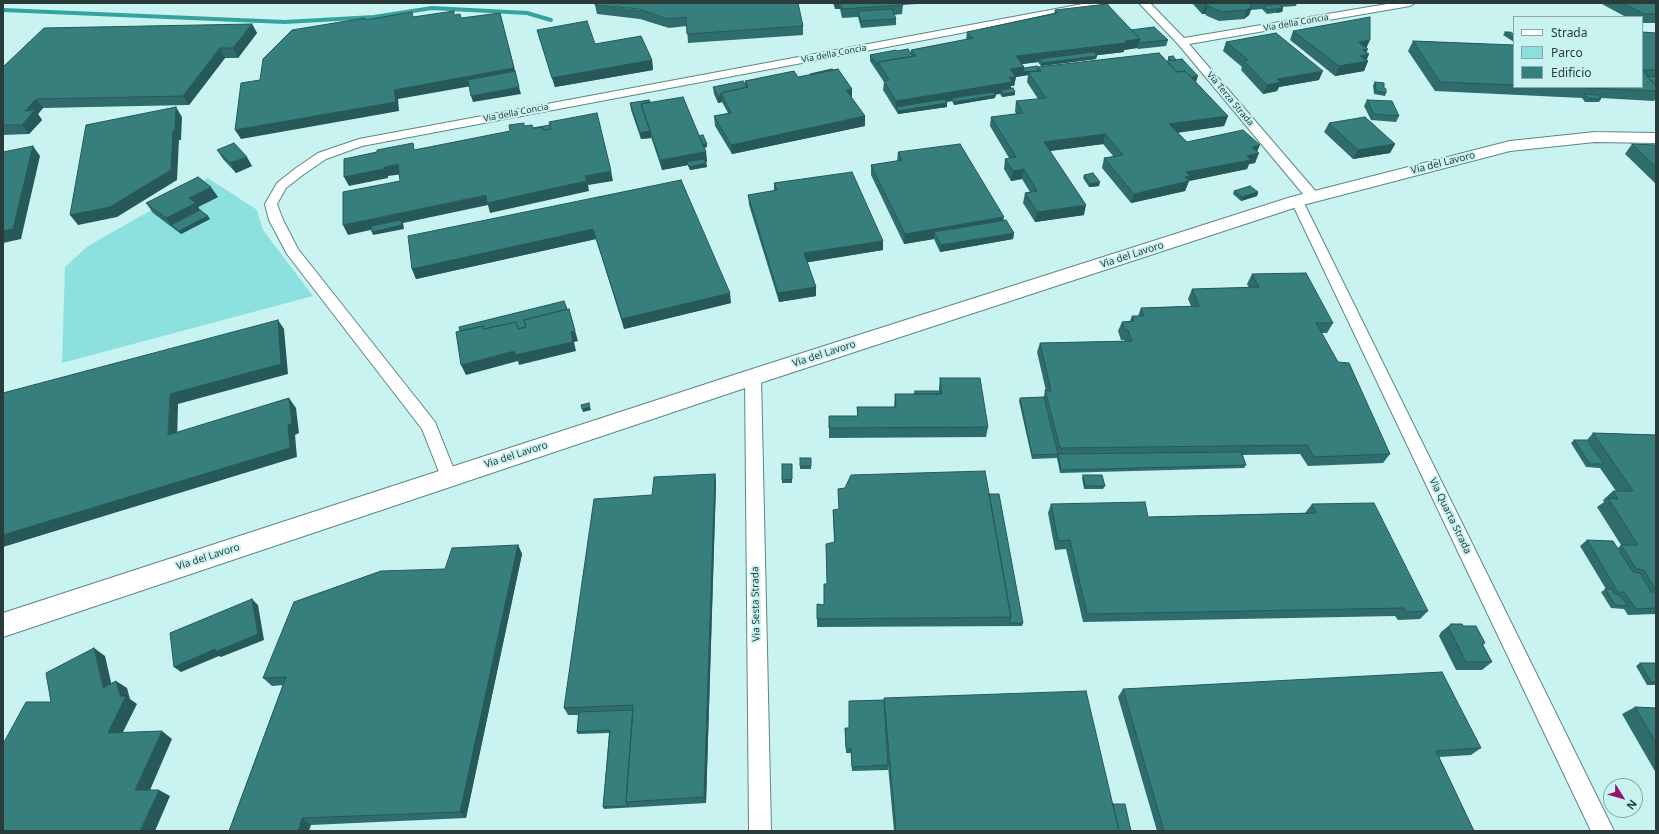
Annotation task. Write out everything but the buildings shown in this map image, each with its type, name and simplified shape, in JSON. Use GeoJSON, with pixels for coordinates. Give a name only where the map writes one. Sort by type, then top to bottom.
{"type":"FeatureCollection","features":[{"type":"Feature","properties":{"kind":"street","name":"Via della Concia"},"geometry":{"type":"LineString","coordinates":[[449,477],[429,426],[292,251],[276,220],[271,204],[281,186],[300,171],[322,156],[359,143],[1104,3]]}},
{"type":"Feature","properties":{"kind":"street","name":"Via Terza Strada"},"geometry":{"type":"LineString","coordinates":[[1144,3],[1182,42],[1305,199]]}},
{"type":"Feature","properties":{"kind":"street","name":"Via della Concia"},"geometry":{"type":"LineString","coordinates":[[1182,42],[1410,3]]}},
{"type":"Feature","properties":{"kind":"street","name":"Via del Lavoro"},"geometry":{"type":"LineString","coordinates":[[3,625],[753,377],[1305,199],[1510,146],[1595,137],[1656,138]]}},
{"type":"Feature","properties":{"kind":"street","name":"Via Quarta Strada"},"geometry":{"type":"LineString","coordinates":[[1305,199],[1603,831]]}},
{"type":"Feature","properties":{"kind":"street","name":"Via Sesta Strada"},"geometry":{"type":"LineString","coordinates":[[753,377],[760,831]]}},
{"type":"Feature","properties":{"kind":"green space"},"geometry":{"type":"Polygon","coordinates":[[[208,178],[257,210],[263,230],[313,296],[62,363],[65,267],[88,246],[208,178]]]}},
{"type":"Feature","properties":{"kind":"waterway"},"geometry":{"type":"LineString","coordinates":[[3,10],[285,22],[374,17],[432,8],[527,13],[551,20]]}}]}
